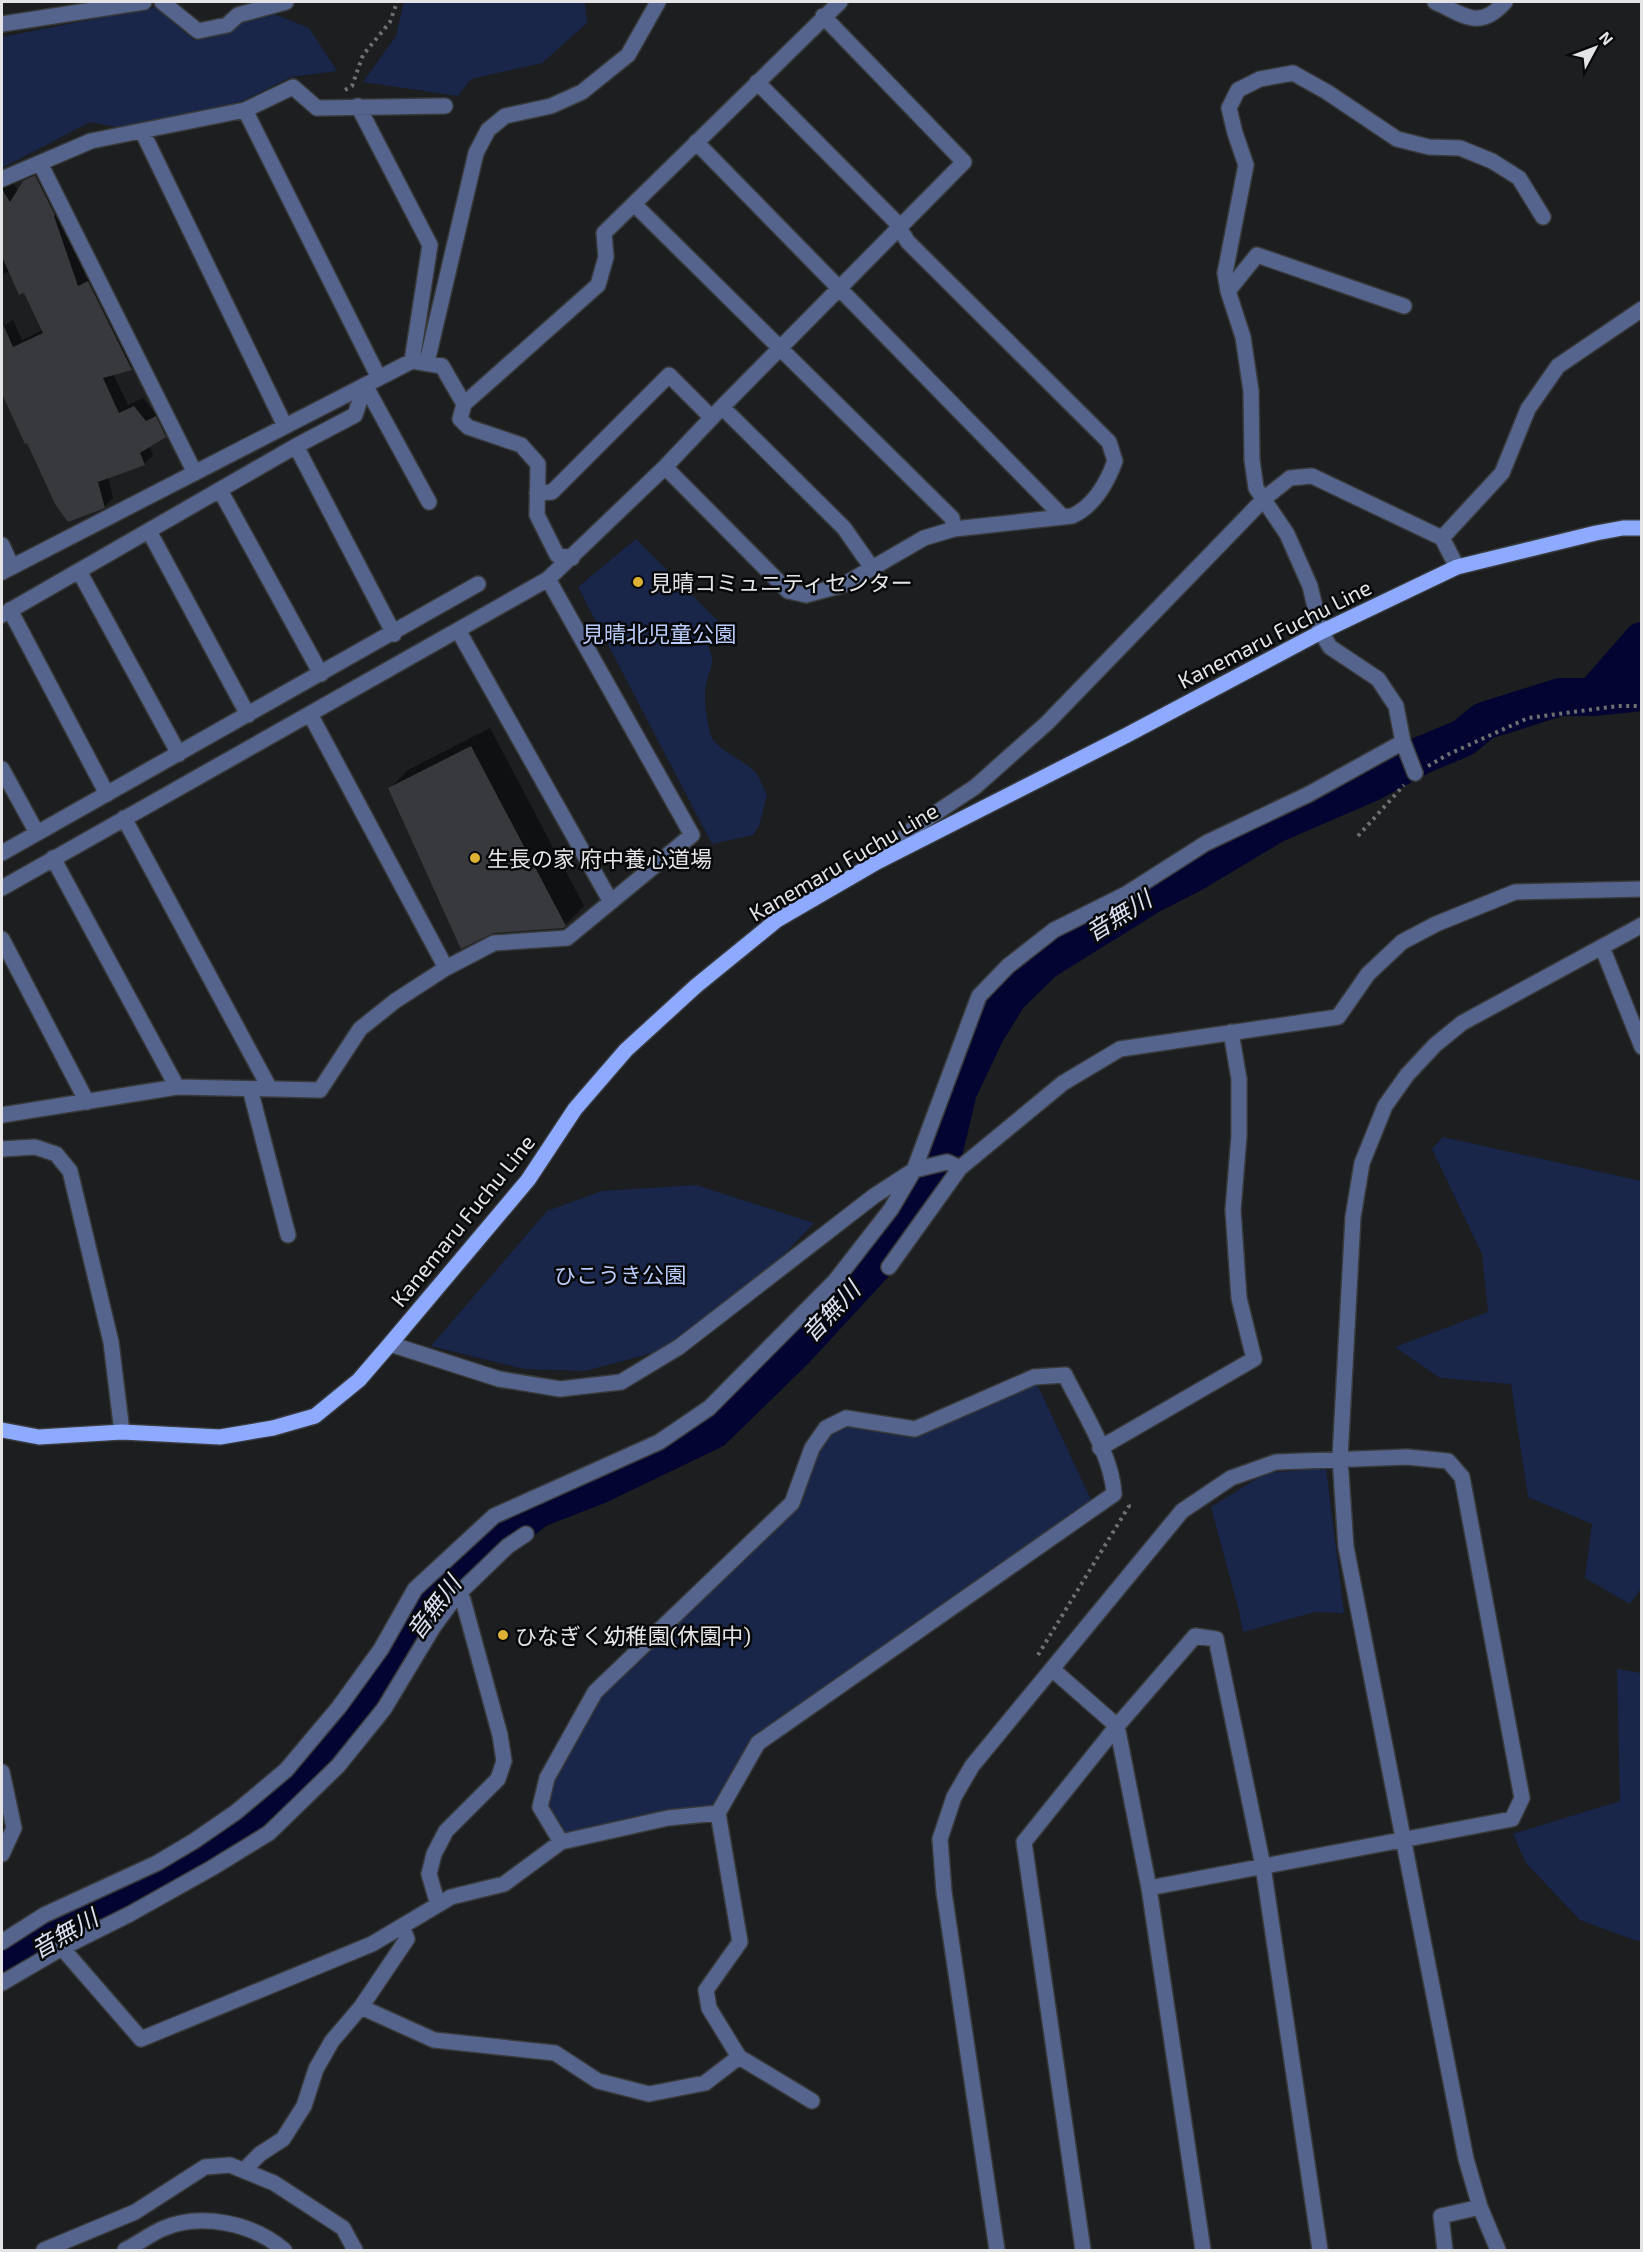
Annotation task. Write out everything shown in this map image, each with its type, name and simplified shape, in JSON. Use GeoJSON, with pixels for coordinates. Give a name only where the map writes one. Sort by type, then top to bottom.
{"type":"FeatureCollection","features":[{"type":"Feature","properties":{"kind":"main road","name":"Kanemaru Fuchu Line"},"geometry":{"type":"LineString","coordinates":[[2,1430],[39,1437],[122,1432],[220,1437],[273,1428],[315,1416],[359,1380],[390,1344],[528,1180],[575,1109],[626,1050],[696,986],[777,920],[877,862],[1127,735],[1321,632],[1457,567],[1596,532],[1641,528]]}},
{"type":"Feature","properties":{"kind":"street"},"geometry":{"type":"LineString","coordinates":[[2,24],[144,2]]}},
{"type":"Feature","properties":{"kind":"street"},"geometry":{"type":"LineString","coordinates":[[162,2],[198,31],[228,25],[238,15],[286,2]]}},
{"type":"Feature","properties":{"kind":"street"},"geometry":{"type":"LineString","coordinates":[[419,362],[476,153],[488,130],[505,116],[551,106],[582,92],[628,55],[658,2]]}},
{"type":"Feature","properties":{"kind":"street"},"geometry":{"type":"LineString","coordinates":[[572,558],[557,555],[537,515],[538,464],[520,445],[468,427],[460,418],[464,405],[598,285],[606,257],[604,232],[823,16],[840,2]]}},
{"type":"Feature","properties":{"kind":"street"},"geometry":{"type":"LineString","coordinates":[[1435,2],[1472,19],[1490,17],[1505,2]]}},
{"type":"Feature","properties":{"kind":"street"},"geometry":{"type":"LineString","coordinates":[[2,888],[548,579],[665,467],[964,162],[823,16]]}},
{"type":"Feature","properties":{"kind":"street"},"geometry":{"type":"LineString","coordinates":[[1415,773],[1403,742],[1396,706],[1378,679],[1330,647],[1321,632],[1310,586],[1287,534],[1265,498],[1256,488],[1252,460],[1251,391],[1243,337],[1228,291],[1225,273],[1246,165],[1234,134],[1229,108],[1238,90],[1260,79],[1293,73],[1327,92],[1397,139],[1429,147],[1460,148],[1492,161],[1519,178],[1543,217]]}},
{"type":"Feature","properties":{"kind":"street"},"geometry":{"type":"LineString","coordinates":[[665,467],[788,591],[806,595],[843,585],[924,538],[954,529],[1072,516],[1084,511],[1107,483],[1116,461],[1109,442],[908,242],[894,220],[757,82]]}},
{"type":"Feature","properties":{"kind":"street"},"geometry":{"type":"LineString","coordinates":[[2,179],[91,141],[244,110],[292,87],[317,108],[445,106]]}},
{"type":"Feature","properties":{"kind":"street"},"geometry":{"type":"LineString","coordinates":[[358,106],[430,245],[419,362]]}},
{"type":"Feature","properties":{"kind":"street"},"geometry":{"type":"LineString","coordinates":[[244,110],[429,502]]}},
{"type":"Feature","properties":{"kind":"street"},"geometry":{"type":"LineString","coordinates":[[142,131],[285,426]]}},
{"type":"Feature","properties":{"kind":"street"},"geometry":{"type":"LineString","coordinates":[[696,142],[1063,517]]}},
{"type":"Feature","properties":{"kind":"street"},"geometry":{"type":"LineString","coordinates":[[40,163],[195,473]]}},
{"type":"Feature","properties":{"kind":"street"},"geometry":{"type":"LineString","coordinates":[[634,204],[952,518],[954,529]]}},
{"type":"Feature","properties":{"kind":"street"},"geometry":{"type":"LineString","coordinates":[[1228,291],[1257,255],[1404,306]]}},
{"type":"Feature","properties":{"kind":"street"},"geometry":{"type":"LineString","coordinates":[[1443,538],[1502,473],[1528,409],[1558,366],[1641,309]]}},
{"type":"Feature","properties":{"kind":"street"},"geometry":{"type":"LineString","coordinates":[[2,545],[7,569],[372,382],[419,362],[442,366],[464,405]]}},
{"type":"Feature","properties":{"kind":"street"},"geometry":{"type":"LineString","coordinates":[[537,493],[552,492],[669,375],[717,413],[844,528],[872,568]]}},
{"type":"Feature","properties":{"kind":"street"},"geometry":{"type":"LineString","coordinates":[[107,794],[6,613],[296,446],[355,415],[372,382]]}},
{"type":"Feature","properties":{"kind":"street"},"geometry":{"type":"LineString","coordinates":[[296,446],[394,633]]}},
{"type":"Feature","properties":{"kind":"street"},"geometry":{"type":"LineString","coordinates":[[877,862],[916,826],[975,787],[1047,723],[1265,498],[1290,478],[1312,476],[1443,538],[1457,567]]}},
{"type":"Feature","properties":{"kind":"street"},"geometry":{"type":"LineString","coordinates":[[220,490],[321,675]]}},
{"type":"Feature","properties":{"kind":"street"},"geometry":{"type":"LineString","coordinates":[[149,531],[248,715]]}},
{"type":"Feature","properties":{"kind":"street"},"geometry":{"type":"LineString","coordinates":[[79,571],[179,754]]}},
{"type":"Feature","properties":{"kind":"street"},"geometry":{"type":"LineString","coordinates":[[2,1115],[177,1087],[321,1090],[360,1029],[395,1000],[446,968],[494,943],[567,938],[692,835],[548,579]]}},
{"type":"Feature","properties":{"kind":"street"},"geometry":{"type":"LineString","coordinates":[[2,853],[321,675],[478,584]]}},
{"type":"Feature","properties":{"kind":"street"},"geometry":{"type":"LineString","coordinates":[[459,630],[611,902]]}},
{"type":"Feature","properties":{"kind":"street"},"geometry":{"type":"LineString","coordinates":[[310,714],[446,968]]}},
{"type":"Feature","properties":{"kind":"street"},"geometry":{"type":"LineString","coordinates":[[2,1942],[44,1915],[157,1863],[194,1841],[236,1812],[286,1770],[339,1707],[381,1649],[415,1589],[494,1516],[660,1442],[709,1408],[835,1281],[891,1209],[914,1170],[979,996],[1008,966],[1054,930],[1126,894],[1206,843],[1309,794],[1403,742]]}},
{"type":"Feature","properties":{"kind":"street"},"geometry":{"type":"LineString","coordinates":[[2,769],[37,833]]}},
{"type":"Feature","properties":{"kind":"street"},"geometry":{"type":"LineString","coordinates":[[124,818],[270,1089]]}},
{"type":"Feature","properties":{"kind":"street"},"geometry":{"type":"LineString","coordinates":[[53,858],[177,1087]]}},
{"type":"Feature","properties":{"kind":"street"},"geometry":{"type":"LineString","coordinates":[[889,1267],[954,1165],[1063,1083],[1120,1048],[1338,1017],[1368,974],[1402,942],[1436,924],[1515,892],[1641,889]]}},
{"type":"Feature","properties":{"kind":"street"},"geometry":{"type":"LineString","coordinates":[[1498,2250],[1480,2207],[1466,2159],[1346,1547],[1340,1458],[1353,1216],[1362,1163],[1384,1106],[1407,1075],[1435,1045],[1462,1023],[1641,925]]}},
{"type":"Feature","properties":{"kind":"street"},"geometry":{"type":"LineString","coordinates":[[2,939],[87,1102]]}},
{"type":"Feature","properties":{"kind":"street"},"geometry":{"type":"LineString","coordinates":[[1602,947],[1641,1047]]}},
{"type":"Feature","properties":{"kind":"street"},"geometry":{"type":"LineString","coordinates":[[1101,1448],[1254,1359],[1239,1298],[1233,1210],[1239,1136],[1239,1079],[1231,1032]]}},
{"type":"Feature","properties":{"kind":"street"},"geometry":{"type":"LineString","coordinates":[[250,1089],[288,1235]]}},
{"type":"Feature","properties":{"kind":"street"},"geometry":{"type":"LineString","coordinates":[[2,1149],[34,1147],[56,1154],[70,1170],[111,1342],[122,1432]]}},
{"type":"Feature","properties":{"kind":"street"},"geometry":{"type":"LineString","coordinates":[[390,1344],[499,1379],[560,1389],[621,1382],[679,1347],[874,1196],[914,1170],[954,1165]]}},
{"type":"Feature","properties":{"kind":"street"},"geometry":{"type":"LineString","coordinates":[[561,1842],[540,1807],[547,1778],[595,1692],[792,1503],[812,1448],[826,1428],[846,1418],[915,1429],[1034,1377],[1065,1375],[1101,1448],[1113,1480],[1114,1494],[758,1743],[718,1813],[740,1942],[706,1990],[709,2008],[739,2057],[812,2101]]}},
{"type":"Feature","properties":{"kind":"street"},"geometry":{"type":"LineString","coordinates":[[997,2250],[944,1892],[940,1839],[954,1797],[972,1766],[1182,1511],[1231,1478],[1276,1462],[1407,1457],[1448,1461],[1462,1477],[1522,1798],[1512,1819],[1149,1888]]}},
{"type":"Feature","properties":{"kind":"street"},"geometry":{"type":"LineString","coordinates":[[2,1983],[62,1948],[141,1908],[269,1833],[338,1766],[384,1709],[434,1626],[456,1596],[508,1546],[526,1534]]}},
{"type":"Feature","properties":{"kind":"street"},"geometry":{"type":"LineString","coordinates":[[438,1905],[429,1874],[434,1854],[446,1831],[498,1779],[504,1761],[500,1735],[463,1600],[456,1596]]}},
{"type":"Feature","properties":{"kind":"street"},"geometry":{"type":"LineString","coordinates":[[1083,2250],[1024,1842],[1117,1726],[1195,1636],[1216,1639],[1263,1866],[1320,2250]]}},
{"type":"Feature","properties":{"kind":"street"},"geometry":{"type":"LineString","coordinates":[[1052,1669],[1117,1726],[1149,1888],[1203,2250]]}},
{"type":"Feature","properties":{"kind":"street"},"geometry":{"type":"LineString","coordinates":[[2,1772],[14,1828],[2,1854]]}},
{"type":"Feature","properties":{"kind":"street"},"geometry":{"type":"LineString","coordinates":[[62,1948],[141,2038],[372,1944],[451,1897],[504,1884],[561,1842],[668,1818],[718,1813]]}},
{"type":"Feature","properties":{"kind":"street"},"geometry":{"type":"LineString","coordinates":[[244,2170],[260,2154],[283,2139],[304,2106],[316,2070],[332,2041],[361,2007],[407,1939],[402,1927]]}},
{"type":"Feature","properties":{"kind":"street"},"geometry":{"type":"LineString","coordinates":[[361,2007],[434,2040],[555,2053],[598,2081],[650,2094],[705,2084],[739,2057]]}},
{"type":"Feature","properties":{"kind":"street"},"geometry":{"type":"LineString","coordinates":[[44,2250],[135,2212],[205,2167],[230,2165],[274,2183],[343,2228],[356,2250]]}},
{"type":"Feature","properties":{"kind":"street"},"geometry":{"type":"LineString","coordinates":[[1445,2250],[1441,2217],[1480,2207]]}},
{"type":"Feature","properties":{"kind":"street"},"geometry":{"type":"LineString","coordinates":[[125,2250],[163,2229],[201,2220],[240,2226],[273,2240],[284,2250]]}},
{"type":"Feature","properties":{"kind":"path"},"geometry":{"type":"LineString","coordinates":[[343,91],[352,86],[363,55],[390,22],[397,2]]}},
{"type":"Feature","properties":{"kind":"path"},"geometry":{"type":"LineString","coordinates":[[1358,836],[1415,773],[1449,754],[1528,718],[1618,706],[1641,706]]}},
{"type":"Feature","properties":{"kind":"path"},"geometry":{"type":"LineString","coordinates":[[1039,1685],[1028,1671],[1129,1506],[1114,1494]]}},
{"type":"Feature","properties":{"kind":"green space"},"geometry":{"type":"Polygon","coordinates":[[[404,2],[581,2],[585,4],[587,23],[542,63],[471,79],[458,96],[363,82],[396,36],[404,2]]]}},
{"type":"Feature","properties":{"kind":"green space"},"geometry":{"type":"Polygon","coordinates":[[[155,7],[194,40],[226,32],[240,21],[269,12],[309,28],[337,71],[291,77],[238,103],[122,128],[90,122],[2,168],[2,37],[155,7]]]}},
{"type":"Feature","properties":{"kind":"green space","name":"見晴北児童公園"},"geometry":{"type":"Polygon","coordinates":[[[636,539],[718,621],[708,646],[712,666],[705,691],[707,718],[714,741],[754,771],[767,795],[759,826],[753,835],[712,844],[578,587],[636,539]]]}},
{"type":"Feature","properties":{"kind":"green space"},"geometry":{"type":"Polygon","coordinates":[[[1443,1137],[1641,1181],[1642,1587],[1630,1604],[1585,1578],[1592,1524],[1528,1497],[1511,1384],[1440,1378],[1395,1347],[1488,1312],[1482,1254],[1432,1149],[1443,1137]]]}},
{"type":"Feature","properties":{"kind":"green space","name":"ひこうき公園"},"geometry":{"type":"Polygon","coordinates":[[[696,1185],[814,1223],[774,1265],[710,1315],[656,1352],[585,1371],[524,1369],[431,1346],[547,1211],[602,1191],[696,1185]]]}},
{"type":"Feature","properties":{"kind":"green space"},"geometry":{"type":"Polygon","coordinates":[[[1037,1384],[1093,1504],[753,1738],[712,1807],[563,1835],[546,1797],[599,1694],[802,1500],[824,1438],[847,1425],[915,1434],[1037,1384]]]}},
{"type":"Feature","properties":{"kind":"green space"},"geometry":{"type":"Polygon","coordinates":[[[1326,1468],[1344,1613],[1315,1612],[1243,1632],[1211,1507],[1266,1473],[1326,1468]]]}},
{"type":"Feature","properties":{"kind":"green space"},"geometry":{"type":"Polygon","coordinates":[[[1617,1669],[1641,1673],[1642,1941],[1580,1920],[1526,1863],[1513,1834],[1620,1801],[1617,1669]]]}},
{"type":"Feature","properties":{"kind":"building"},"geometry":{"type":"Polygon","coordinates":[[[35,175],[55,215],[78,286],[88,281],[132,370],[103,378],[119,413],[134,406],[146,421],[156,416],[166,437],[140,453],[145,465],[98,482],[105,508],[68,522],[55,504],[2,394],[2,322],[13,347],[43,333],[24,293],[19,295],[2,257],[2,189],[10,202],[23,181],[35,175]]]}},
{"type":"Feature","properties":{"kind":"building","name":"生長の家 府中養心道場"},"geometry":{"type":"Polygon","coordinates":[[[471,746],[566,926],[563,928],[493,933],[461,949],[388,788],[471,746]]]}},
{"type":"Feature","properties":{"kind":"waterway"},"geometry":{"type":"LineString","coordinates":[[1593,697],[1642,641]]}},
{"type":"Feature","properties":{"kind":"waterway","name":"音無川"},"geometry":{"type":"LineString","coordinates":[[2,1969],[253,1825],[318,1770],[381,1692],[414,1624],[457,1573],[537,1509],[601,1484],[713,1430],[793,1352],[876,1262],[906,1217],[944,1150],[958,1091],[986,1032],[1009,995],[1044,961],[1150,895],[1195,872],[1275,824],[1370,783],[1422,755],[1463,738],[1484,721],[1560,697],[1593,697],[1642,692]]}},
{"type":"Feature","properties":{"kind":"place","name":"見晴コミュニティセンター"},"geometry":{"type":"Point","coordinates":[638,582]}},
{"type":"Feature","properties":{"kind":"place","name":"生長の家 府中養心道場"},"geometry":{"type":"Point","coordinates":[475,858]}},
{"type":"Feature","properties":{"kind":"place","name":"ひなぎく幼稚園(休園中)"},"geometry":{"type":"Point","coordinates":[503,1635]}}]}
